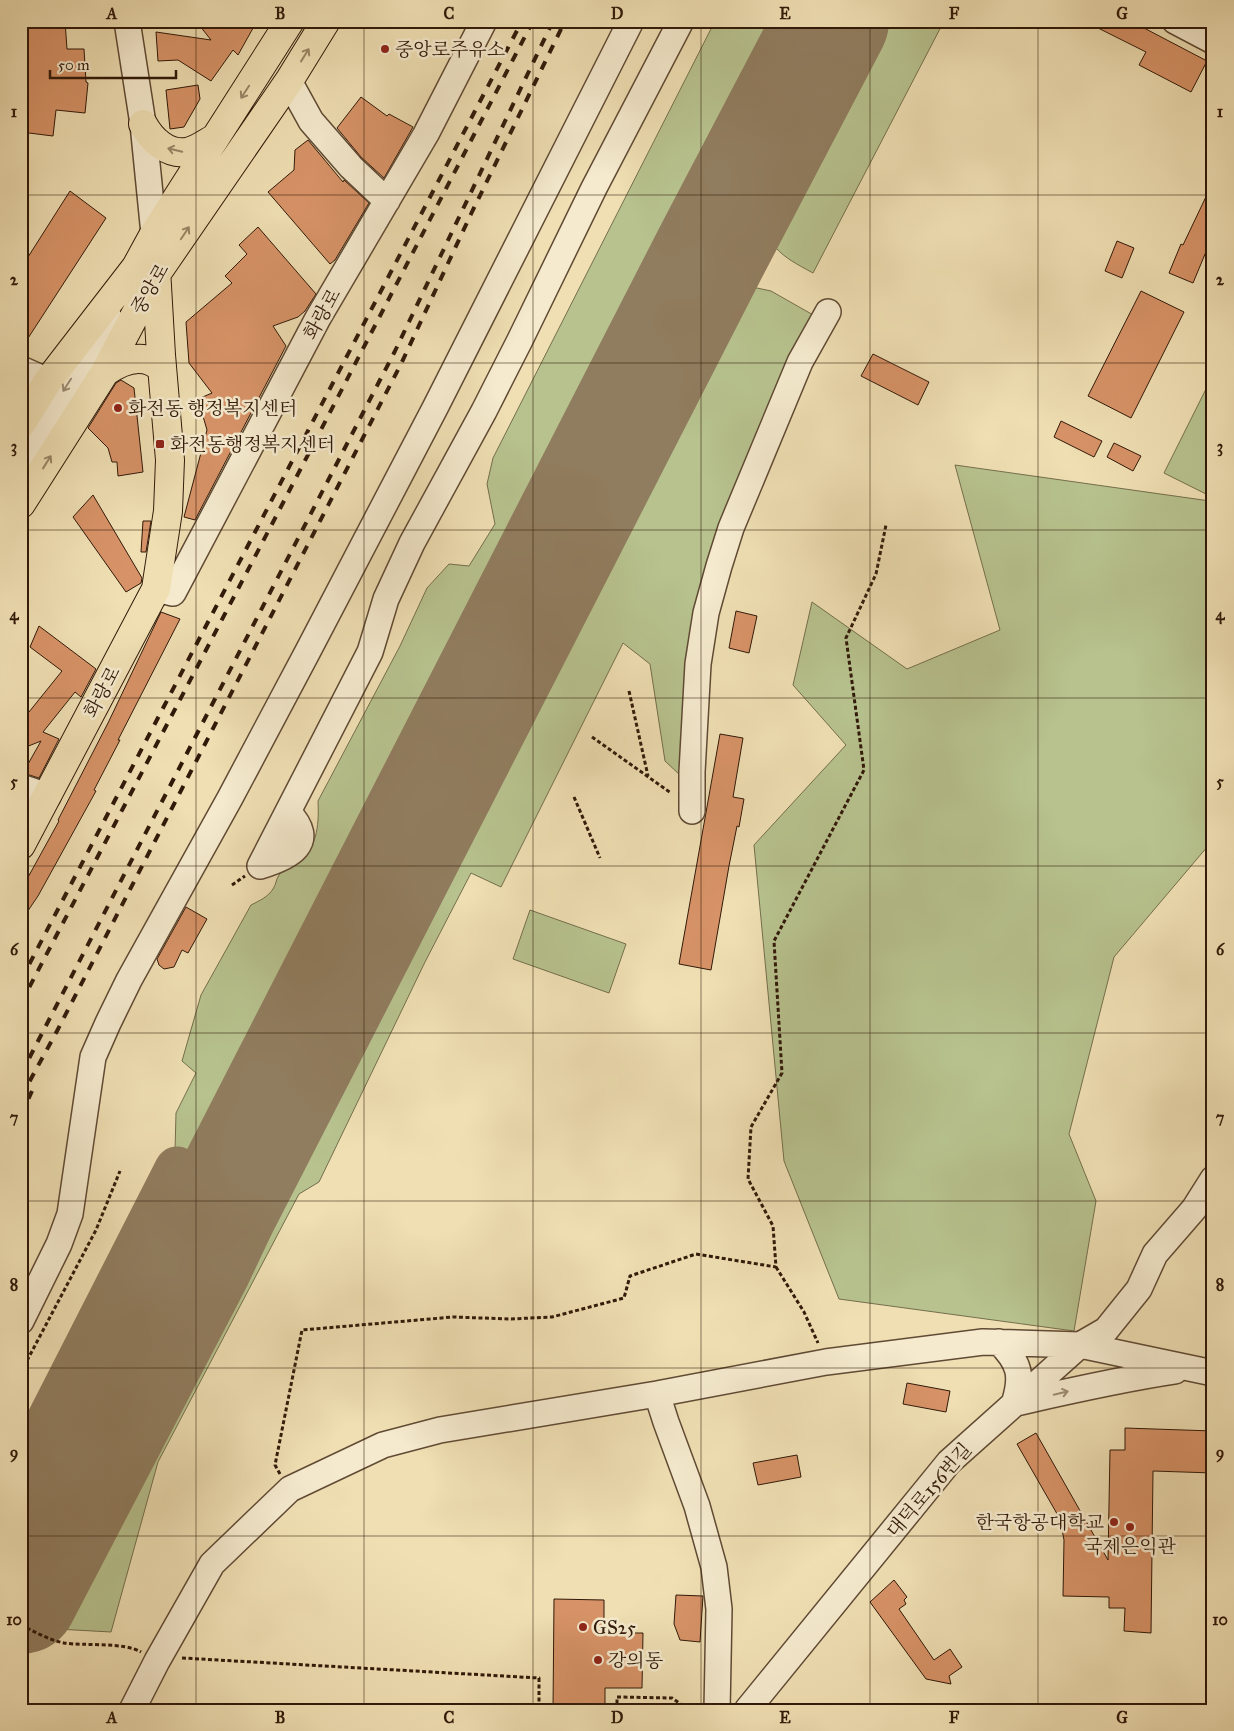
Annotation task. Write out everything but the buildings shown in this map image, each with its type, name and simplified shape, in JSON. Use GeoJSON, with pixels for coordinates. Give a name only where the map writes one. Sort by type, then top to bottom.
{"type":"FeatureCollection","features":[{"type":"Feature","properties":{"kind":"main road","name":"중앙로"},"geometry":{"type":"LineString","coordinates":[[21,504],[105,372],[146,270],[154,234],[290,21]]}},
{"type":"Feature","properties":{"kind":"main road","name":"중앙로"},"geometry":{"type":"LineString","coordinates":[[21,424],[48,381],[146,270],[289,81],[326,21]]}},
{"type":"Feature","properties":{"kind":"main road"},"geometry":{"type":"LineString","coordinates":[[143,124],[154,141],[179,152],[188,152],[196,149],[215,138]]}},
{"type":"Feature","properties":{"kind":"main road","name":"화랑로"},"geometry":{"type":"LineString","coordinates":[[21,844],[156,589],[168,511],[170,460],[162,369],[146,270]]}},
{"type":"Feature","properties":{"kind":"main road"},"geometry":{"type":"LineString","coordinates":[[105,372],[126,360],[141,358],[153,361],[162,369]]}},
{"type":"Feature","properties":{"kind":"street","name":"중앙로"},"geometry":{"type":"LineString","coordinates":[[127,21],[143,124],[154,234]]}},
{"type":"Feature","properties":{"kind":"street","name":"화랑로"},"geometry":{"type":"LineString","coordinates":[[156,589],[173,593],[318,318],[426,134],[484,21]]}},
{"type":"Feature","properties":{"kind":"street"},"geometry":{"type":"LineString","coordinates":[[21,1321],[59,1244],[70,1214],[93,1057],[108,1023],[129,980],[230,798],[435,408],[631,21]]}},
{"type":"Feature","properties":{"kind":"street"},"geometry":{"type":"LineString","coordinates":[[288,812],[370,652],[386,599],[412,542],[484,411],[594,188],[681,21]]}},
{"type":"Feature","properties":{"kind":"street"},"geometry":{"type":"LineString","coordinates":[[1176,21],[1213,41]]}},
{"type":"Feature","properties":{"kind":"street"},"geometry":{"type":"LineString","coordinates":[[289,81],[311,121],[350,167],[387,201]]}},
{"type":"Feature","properties":{"kind":"street"},"geometry":{"type":"LineString","coordinates":[[21,459],[112,316],[146,270]]}},
{"type":"Feature","properties":{"kind":"street"},"geometry":{"type":"LineString","coordinates":[[692,809],[698,664],[706,613],[731,528],[800,362],[828,312]]}},
{"type":"Feature","properties":{"kind":"street"},"geometry":{"type":"LineString","coordinates":[[21,369],[48,381]]}},
{"type":"Feature","properties":{"kind":"street"},"geometry":{"type":"LineString","coordinates":[[21,787],[48,796]]}},
{"type":"Feature","properties":{"kind":"street","name":"대덕로156번길"},"geometry":{"type":"LineString","coordinates":[[747,1710],[949,1462],[1080,1345],[1106,1330],[1140,1289],[1155,1254],[1194,1209],[1213,1179]]}},
{"type":"Feature","properties":{"kind":"street"},"geometry":{"type":"LineString","coordinates":[[21,1294],[50,1238],[70,1214]]}},
{"type":"Feature","properties":{"kind":"street"},"geometry":{"type":"LineString","coordinates":[[132,1710],[158,1659],[212,1564],[290,1489],[383,1445],[440,1430],[657,1394],[826,1362],[983,1342],[1080,1345],[1204,1371]]}},
{"type":"Feature","properties":{"kind":"street"},"geometry":{"type":"LineString","coordinates":[[998,1342],[1012,1355],[1018,1372],[1019,1388],[1014,1404],[1132,1378],[1204,1371]]}},
{"type":"Feature","properties":{"kind":"street"},"geometry":{"type":"LineString","coordinates":[[657,1394],[697,1506],[714,1567],[719,1609],[717,1710]]}},
{"type":"Feature","properties":{"kind":"path"},"geometry":{"type":"LineString","coordinates":[[826,1362],[804,1312],[776,1267],[773,1226],[748,1179],[751,1127],[782,1073],[774,941],[864,770],[846,638],[876,574],[886,525]]}},
{"type":"Feature","properties":{"kind":"path"},"geometry":{"type":"LineString","coordinates":[[630,692],[648,776]]}},
{"type":"Feature","properties":{"kind":"path"},"geometry":{"type":"LineString","coordinates":[[592,737],[692,809]]}},
{"type":"Feature","properties":{"kind":"path"},"geometry":{"type":"LineString","coordinates":[[574,797],[600,858]]}},
{"type":"Feature","properties":{"kind":"path"},"geometry":{"type":"LineString","coordinates":[[21,1372],[96,1230],[120,1171]]}},
{"type":"Feature","properties":{"kind":"path"},"geometry":{"type":"LineString","coordinates":[[290,1489],[275,1465],[302,1330],[452,1317],[511,1320],[552,1317],[624,1298],[630,1276],[696,1254],[776,1267]]}},
{"type":"Feature","properties":{"kind":"path"},"geometry":{"type":"LineString","coordinates":[[21,1624],[39,1635],[63,1642],[136,1649],[158,1659],[539,1678],[539,1710]]}},
{"type":"Feature","properties":{"kind":"path"},"geometry":{"type":"LineString","coordinates":[[617,1710],[617,1697],[672,1698],[689,1710]]}},
{"type":"Feature","properties":{"kind":"green space"},"geometry":{"type":"Polygon","coordinates":[[[715,21],[808,21],[201,1202],[184,1188],[195,1165],[175,1151],[176,1113],[196,1073],[182,1061],[201,995],[251,905],[269,894],[279,875],[302,859],[311,847],[318,825],[318,801],[400,646],[427,588],[449,564],[469,566],[495,524],[487,484],[493,458],[715,21]]]}},
{"type":"Feature","properties":{"kind":"green space"},"geometry":{"type":"Polygon","coordinates":[[[866,21],[944,21],[813,273],[783,255],[776,248],[768,231],[768,206],[866,21]]]}},
{"type":"Feature","properties":{"kind":"green space"},"geometry":{"type":"Polygon","coordinates":[[[757,288],[771,291],[815,316],[738,484],[681,776],[665,761],[650,664],[623,643],[501,887],[471,873],[425,962],[319,1182],[299,1194],[158,1462],[111,1632],[57,1629],[40,1619],[717,307],[725,298],[734,293],[757,288]]]}},
{"type":"Feature","properties":{"kind":"green space"},"geometry":{"type":"Polygon","coordinates":[[[1207,387],[1213,390],[1213,486],[1208,495],[1164,473],[1207,387]]]}},
{"type":"Feature","properties":{"kind":"green space"},"geometry":{"type":"Polygon","coordinates":[[[955,465],[1210,501],[1213,496],[1213,840],[1114,957],[1069,1134],[1096,1201],[1074,1331],[839,1299],[784,1161],[754,845],[846,745],[793,685],[812,602],[907,669],[1000,630],[955,465]]]}},
{"type":"Feature","properties":{"kind":"green space"},"geometry":{"type":"Polygon","coordinates":[[[530,910],[626,944],[609,993],[513,959],[530,910]]]}},
{"type":"Feature","properties":{"kind":"taxiway"},"geometry":{"type":"LineString","coordinates":[[21,1475],[177,1169]]}},
{"type":"Feature","properties":{"kind":"taxiway"},"geometry":{"type":"LineString","coordinates":[[146,1230],[155,1225],[170,1222],[196,1226],[207,1222],[219,1212]]}},
{"type":"Feature","properties":{"kind":"runway"},"geometry":{"type":"LineString","coordinates":[[21,1597],[196,1261],[219,1212],[711,252],[832,21]]}},
{"type":"Feature","properties":{"kind":"railway"},"geometry":{"type":"LineString","coordinates":[[21,980],[522,21]]}},
{"type":"Feature","properties":{"kind":"railway"},"geometry":{"type":"LineString","coordinates":[[21,1003],[533,21]]}},
{"type":"Feature","properties":{"kind":"railway"},"geometry":{"type":"LineString","coordinates":[[21,1074],[395,351],[553,21]]}},
{"type":"Feature","properties":{"kind":"railway"},"geometry":{"type":"LineString","coordinates":[[21,1097],[57,1031],[401,364],[471,214],[565,21]]}},
{"type":"Feature","properties":{"kind":"railway"},"geometry":{"type":"LineString","coordinates":[[21,1115],[32,1091]]}},
{"type":"Feature","properties":{"kind":"place","name":"중앙로주유소"},"geometry":{"type":"Point","coordinates":[385,49]}},
{"type":"Feature","properties":{"kind":"place","name":"화전동 행정복지센터"},"geometry":{"type":"Point","coordinates":[118,408]}},
{"type":"Feature","properties":{"kind":"place","name":"화전동행정복지센터"},"geometry":{"type":"Point","coordinates":[160,444]}},
{"type":"Feature","properties":{"kind":"place","name":"한국항공대학교"},"geometry":{"type":"Point","coordinates":[1114,1522]}},
{"type":"Feature","properties":{"kind":"place","name":"국제은익관"},"geometry":{"type":"Point","coordinates":[1130,1527]}},
{"type":"Feature","properties":{"kind":"place","name":"GS25"},"geometry":{"type":"Point","coordinates":[583,1627]}},
{"type":"Feature","properties":{"kind":"place","name":"강의동"},"geometry":{"type":"Point","coordinates":[598,1660]}}]}
